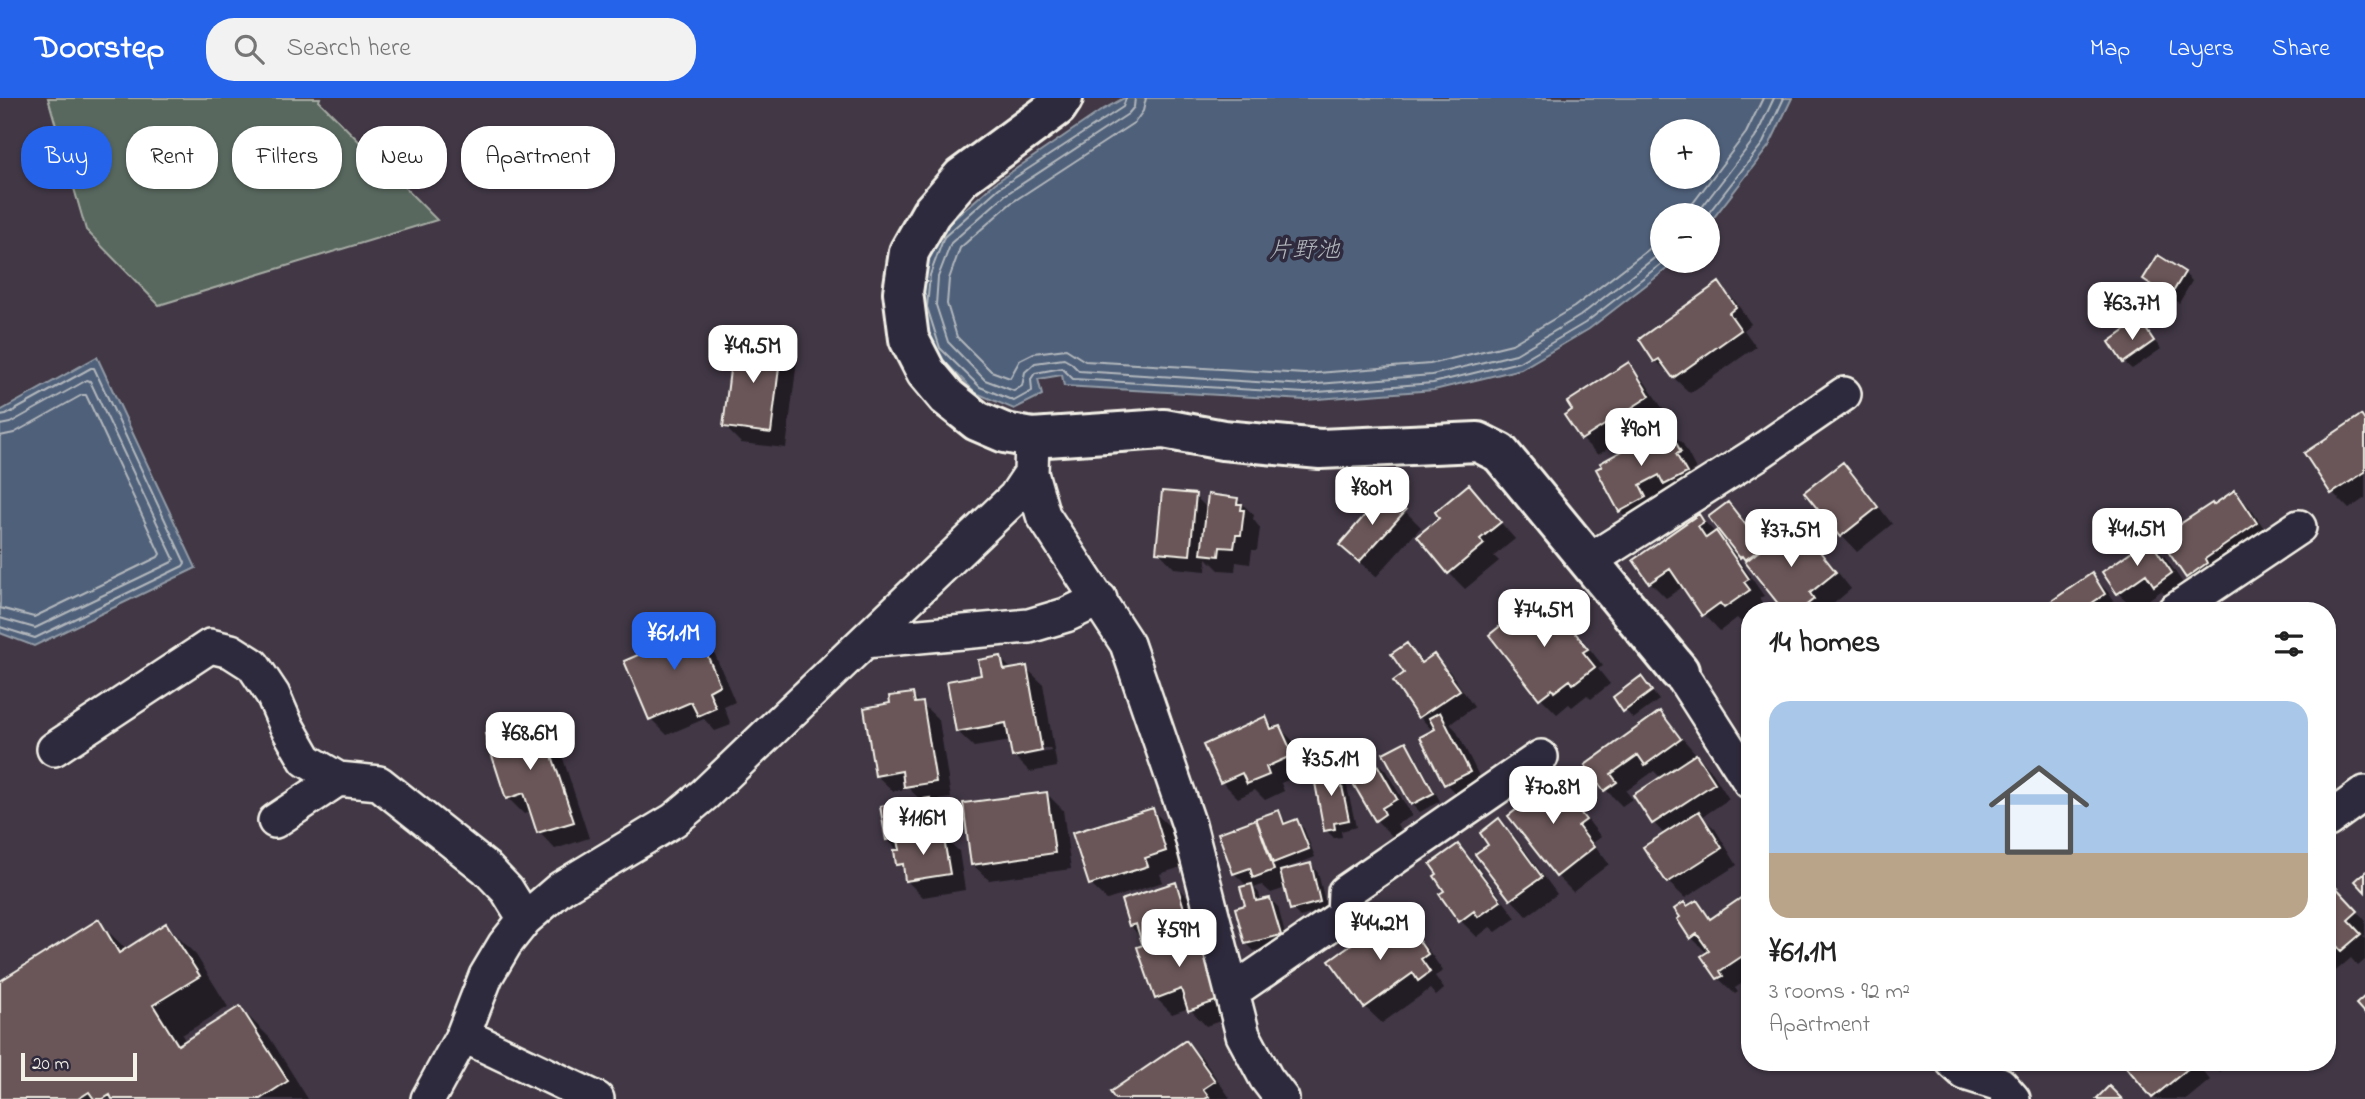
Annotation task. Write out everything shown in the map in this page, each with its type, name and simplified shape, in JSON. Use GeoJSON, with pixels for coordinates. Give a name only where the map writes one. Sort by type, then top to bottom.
{"type":"FeatureCollection","features":[{"type":"Feature","properties":{"kind":"street"},"geometry":{"type":"LineString","coordinates":[[1063,98],[1057,107],[961,177],[931,213],[909,252],[903,292],[909,339],[926,372],[947,397],[977,421],[1005,433],[1032,455],[1043,515],[1128,644],[1189,824],[1243,1035],[1266,1078],[1282,1099]]}},
{"type":"Feature","properties":{"kind":"street"},"geometry":{"type":"LineString","coordinates":[[1589,561],[1746,461],[1844,394]]}},
{"type":"Feature","properties":{"kind":"street"},"geometry":{"type":"LineString","coordinates":[[1032,455],[1164,429],[1223,440],[1320,449],[1478,442],[1500,453],[1679,671],[1741,768]]}},
{"type":"Feature","properties":{"kind":"street"},"geometry":{"type":"LineString","coordinates":[[428,1099],[463,1035],[486,976],[505,944],[526,919],[561,888],[674,820],[705,794],[1015,497],[1032,455]]}},
{"type":"Feature","properties":{"kind":"street"},"geometry":{"type":"LineString","coordinates":[[2187,602],[2299,527]]}},
{"type":"Feature","properties":{"kind":"street"},"geometry":{"type":"LineString","coordinates":[[865,640],[1029,626],[1066,615],[1100,599]]}},
{"type":"Feature","properties":{"kind":"street"},"geometry":{"type":"LineString","coordinates":[[54,749],[210,646],[232,650],[253,665],[273,695],[306,760],[338,779],[379,783],[486,867],[507,890],[526,919]]}},
{"type":"Feature","properties":{"kind":"street"},"geometry":{"type":"LineString","coordinates":[[1232,992],[1344,915],[1345,892],[1541,757]]}},
{"type":"Feature","properties":{"kind":"street"},"geometry":{"type":"LineString","coordinates":[[275,821],[338,779]]}},
{"type":"Feature","properties":{"kind":"street"},"geometry":{"type":"LineString","coordinates":[[2336,814],[2365,793]]}},
{"type":"Feature","properties":{"kind":"street"},"geometry":{"type":"LineString","coordinates":[[463,1035],[597,1099]]}},
{"type":"Feature","properties":{"kind":"street"},"geometry":{"type":"LineString","coordinates":[[1963,1071],[2003,1086]]}},
{"type":"Feature","properties":{"kind":"green space"},"geometry":{"type":"Polygon","coordinates":[[[48,98],[320,98],[319,101],[356,138],[356,189],[406,189],[437,220],[159,305],[86,230],[74,189],[112,189],[112,126],[56,126],[48,98]]]}},
{"type":"Feature","properties":{"kind":"water","name":"片野池"},"geometry":{"type":"Polygon","coordinates":[[[1124,98],[1792,98],[1769,146],[1720,209],[1720,203],[1650,203],[1650,273],[1661,273],[1589,329],[1521,369],[1434,390],[1305,400],[1064,386],[1062,375],[1038,379],[1042,395],[1014,409],[976,393],[934,351],[920,308],[923,274],[938,233],[995,183],[1124,98]]]}},
{"type":"Feature","properties":{"kind":"water"},"geometry":{"type":"Polygon","coordinates":[[[97,357],[196,568],[34,646],[0,633],[0,411],[97,357]]]}},
{"type":"Feature","properties":{"kind":"building"},"geometry":{"type":"Polygon","coordinates":[[[2158,255],[2185,272],[2170,297],[2143,279],[2158,255]]]}},
{"type":"Feature","properties":{"kind":"building"},"geometry":{"type":"Polygon","coordinates":[[[1719,282],[1736,307],[1729,313],[1741,330],[1673,378],[1659,359],[1654,362],[1639,339],[1719,282]]]}},
{"type":"Feature","properties":{"kind":"building"},"geometry":{"type":"Polygon","coordinates":[[[2140,320],[2154,341],[2123,363],[2109,342],[2140,320]]]}},
{"type":"Feature","properties":{"kind":"building"},"geometry":{"type":"Polygon","coordinates":[[[734,338],[782,343],[771,433],[723,427],[734,338]]]}},
{"type":"Feature","properties":{"kind":"building"},"geometry":{"type":"Polygon","coordinates":[[[1629,362],[1650,396],[1581,440],[1564,415],[1572,410],[1567,402],[1629,362]]]}},
{"type":"Feature","properties":{"kind":"building"},"geometry":{"type":"Polygon","coordinates":[[[2361,415],[2365,421],[2365,472],[2331,494],[2304,453],[2361,415]]]}},
{"type":"Feature","properties":{"kind":"building"},"geometry":{"type":"Polygon","coordinates":[[[1667,426],[1681,452],[1676,454],[1687,473],[1664,485],[1659,475],[1640,485],[1646,497],[1619,512],[1596,469],[1602,466],[1600,463],[1667,426]]]}},
{"type":"Feature","properties":{"kind":"building"},"geometry":{"type":"Polygon","coordinates":[[[1843,462],[1878,507],[1840,537],[1804,492],[1843,462]]]}},
{"type":"Feature","properties":{"kind":"building"},"geometry":{"type":"Polygon","coordinates":[[[1469,484],[1501,522],[1480,539],[1484,544],[1448,574],[1417,536],[1439,518],[1435,512],[1469,484]]]}},
{"type":"Feature","properties":{"kind":"building"},"geometry":{"type":"Polygon","coordinates":[[[2235,490],[2257,523],[2205,559],[2207,563],[2186,578],[2159,538],[2235,490]]]}},
{"type":"Feature","properties":{"kind":"building"},"geometry":{"type":"Polygon","coordinates":[[[1162,491],[1196,494],[1190,555],[1156,552],[1162,491]]]}},
{"type":"Feature","properties":{"kind":"building"},"geometry":{"type":"Polygon","coordinates":[[[1385,492],[1406,510],[1359,562],[1339,545],[1385,492]]]}},
{"type":"Feature","properties":{"kind":"building"},"geometry":{"type":"Polygon","coordinates":[[[1208,494],[1238,498],[1237,504],[1242,504],[1241,510],[1244,510],[1241,535],[1236,535],[1234,548],[1220,547],[1219,556],[1201,554],[1208,494]]]}},
{"type":"Feature","properties":{"kind":"building"},"geometry":{"type":"Polygon","coordinates":[[[1728,502],[1763,547],[1745,560],[1742,556],[1740,558],[1708,517],[1728,502]]]}},
{"type":"Feature","properties":{"kind":"building"},"geometry":{"type":"Polygon","coordinates":[[[1699,514],[1704,522],[1698,526],[1706,538],[1716,531],[1749,579],[1744,582],[1750,590],[1724,608],[1720,603],[1702,616],[1670,569],[1649,583],[1633,560],[1699,514]]]}},
{"type":"Feature","properties":{"kind":"building"},"geometry":{"type":"Polygon","coordinates":[[[1799,525],[1836,572],[1810,593],[1814,599],[1810,602],[1777,602],[1745,562],[1782,533],[1784,537],[1799,525]]]}},
{"type":"Feature","properties":{"kind":"building"},"geometry":{"type":"Polygon","coordinates":[[[2149,539],[2172,573],[2154,586],[2146,574],[2117,594],[2102,572],[2149,539]]]}},
{"type":"Feature","properties":{"kind":"building"},"geometry":{"type":"Polygon","coordinates":[[[2092,573],[2105,594],[2093,602],[2050,602],[2092,573]]]}},
{"type":"Feature","properties":{"kind":"building"},"geometry":{"type":"Polygon","coordinates":[[[1547,597],[1588,649],[1583,652],[1595,667],[1573,684],[1570,680],[1539,699],[1489,635],[1504,623],[1507,628],[1547,597]]]}},
{"type":"Feature","properties":{"kind":"building"},"geometry":{"type":"Polygon","coordinates":[[[674,617],[680,633],[695,626],[720,685],[709,691],[716,708],[698,716],[691,702],[649,720],[624,661],[661,645],[652,626],[674,617]]]}},
{"type":"Feature","properties":{"kind":"building"},"geometry":{"type":"Polygon","coordinates":[[[1407,643],[1421,663],[1434,654],[1460,690],[1418,718],[1393,681],[1404,673],[1391,654],[1407,643]]]}},
{"type":"Feature","properties":{"kind":"building"},"geometry":{"type":"Polygon","coordinates":[[[1001,656],[1004,670],[1027,666],[1042,751],[1012,757],[1006,723],[956,732],[947,681],[981,675],[978,660],[1001,656]]]}},
{"type":"Feature","properties":{"kind":"building"},"geometry":{"type":"Polygon","coordinates":[[[1641,676],[1652,691],[1623,712],[1613,697],[1641,676]]]}},
{"type":"Feature","properties":{"kind":"building"},"geometry":{"type":"Polygon","coordinates":[[[913,693],[915,703],[923,702],[936,782],[904,787],[902,771],[875,776],[864,708],[890,703],[889,696],[913,693]]]}},
{"type":"Feature","properties":{"kind":"building"},"geometry":{"type":"Polygon","coordinates":[[[1660,711],[1681,739],[1645,765],[1638,755],[1611,774],[1617,782],[1604,791],[1585,765],[1660,711]]]}},
{"type":"Feature","properties":{"kind":"building"},"geometry":{"type":"Polygon","coordinates":[[[1440,712],[1470,772],[1444,785],[1420,737],[1435,729],[1429,718],[1440,712]]]}},
{"type":"Feature","properties":{"kind":"building"},"geometry":{"type":"Polygon","coordinates":[[[539,716],[574,822],[537,833],[524,793],[506,799],[485,734],[539,716]]]}},
{"type":"Feature","properties":{"kind":"building"},"geometry":{"type":"Polygon","coordinates":[[[1266,716],[1271,729],[1280,726],[1293,755],[1266,767],[1269,775],[1247,784],[1242,773],[1220,783],[1203,745],[1266,716]]]}},
{"type":"Feature","properties":{"kind":"building"},"geometry":{"type":"Polygon","coordinates":[[[1406,741],[1434,793],[1411,805],[1383,753],[1406,741]]]}},
{"type":"Feature","properties":{"kind":"building"},"geometry":{"type":"Polygon","coordinates":[[[1370,752],[1397,799],[1382,808],[1385,814],[1375,821],[1344,768],[1370,752]]]}},
{"type":"Feature","properties":{"kind":"building"},"geometry":{"type":"Polygon","coordinates":[[[1696,754],[1715,783],[1652,824],[1633,795],[1696,754]]]}},
{"type":"Feature","properties":{"kind":"building"},"geometry":{"type":"Polygon","coordinates":[[[1338,767],[1349,820],[1334,823],[1335,829],[1324,831],[1313,772],[1338,767]]]}},
{"type":"Feature","properties":{"kind":"building"},"geometry":{"type":"Polygon","coordinates":[[[1551,774],[1586,820],[1578,826],[1594,847],[1556,877],[1508,816],[1538,793],[1534,787],[1551,774]]]}},
{"type":"Feature","properties":{"kind":"building"},"geometry":{"type":"Polygon","coordinates":[[[1047,792],[1055,853],[971,865],[963,803],[1047,792]]]}},
{"type":"Feature","properties":{"kind":"building"},"geometry":{"type":"Polygon","coordinates":[[[930,798],[935,832],[886,840],[880,806],[930,798]]]}},
{"type":"Feature","properties":{"kind":"building"},"geometry":{"type":"Polygon","coordinates":[[[1153,808],[1166,851],[1145,858],[1148,866],[1089,885],[1072,833],[1153,808]]]}},
{"type":"Feature","properties":{"kind":"building"},"geometry":{"type":"Polygon","coordinates":[[[1279,810],[1284,824],[1297,819],[1309,849],[1273,863],[1256,818],[1279,810]]]}},
{"type":"Feature","properties":{"kind":"building"},"geometry":{"type":"Polygon","coordinates":[[[1699,811],[1722,848],[1667,883],[1643,847],[1699,811]]]}},
{"type":"Feature","properties":{"kind":"building"},"geometry":{"type":"Polygon","coordinates":[[[1499,818],[1542,877],[1510,900],[1475,854],[1488,845],[1480,833],[1499,818]]]}},
{"type":"Feature","properties":{"kind":"building"},"geometry":{"type":"Polygon","coordinates":[[[1256,819],[1274,870],[1253,878],[1250,868],[1233,874],[1218,833],[1256,819]]]}},
{"type":"Feature","properties":{"kind":"building"},"geometry":{"type":"Polygon","coordinates":[[[943,833],[950,874],[905,881],[903,864],[896,865],[894,850],[900,850],[898,840],[943,833]]]}},
{"type":"Feature","properties":{"kind":"building"},"geometry":{"type":"Polygon","coordinates":[[[1458,844],[1501,901],[1478,917],[1474,911],[1459,922],[1439,894],[1444,891],[1430,864],[1458,844]]]}},
{"type":"Feature","properties":{"kind":"building"},"geometry":{"type":"Polygon","coordinates":[[[1311,863],[1320,902],[1290,910],[1280,871],[1311,863]]]}},
{"type":"Feature","properties":{"kind":"building"},"geometry":{"type":"Polygon","coordinates":[[[2365,872],[2365,892],[2355,881],[2365,872]]]}},
{"type":"Feature","properties":{"kind":"building"},"geometry":{"type":"Polygon","coordinates":[[[1176,882],[1187,918],[1169,923],[1172,934],[1142,943],[1136,924],[1129,926],[1121,900],[1176,882]]]}},
{"type":"Feature","properties":{"kind":"building"},"geometry":{"type":"Polygon","coordinates":[[[1252,884],[1256,901],[1270,898],[1281,935],[1245,944],[1235,908],[1245,905],[1240,887],[1252,884]]]}},
{"type":"Feature","properties":{"kind":"building"},"geometry":{"type":"Polygon","coordinates":[[[2336,887],[2358,911],[2348,920],[2361,934],[2341,951],[2336,945],[2336,887]]]}},
{"type":"Feature","properties":{"kind":"building"},"geometry":{"type":"Polygon","coordinates":[[[1741,898],[1741,957],[1720,971],[1723,976],[1717,979],[1701,956],[1709,951],[1697,934],[1690,939],[1674,909],[1684,902],[1687,906],[1697,900],[1710,919],[1741,898]]]}},
{"type":"Feature","properties":{"kind":"building"},"geometry":{"type":"Polygon","coordinates":[[[1390,917],[1402,934],[1410,928],[1428,954],[1421,959],[1430,972],[1418,981],[1413,973],[1364,1008],[1329,960],[1390,917]]]}},
{"type":"Feature","properties":{"kind":"building"},"geometry":{"type":"Polygon","coordinates":[[[99,919],[119,953],[166,923],[200,976],[153,1005],[178,1045],[240,1006],[288,1081],[260,1099],[112,1099],[110,1095],[103,1099],[94,1099],[89,1092],[78,1099],[0,1099],[0,981],[99,919]]]}},
{"type":"Feature","properties":{"kind":"building"},"geometry":{"type":"Polygon","coordinates":[[[1194,927],[1219,1000],[1188,1011],[1181,989],[1155,999],[1137,947],[1194,927]]]}},
{"type":"Feature","properties":{"kind":"building"},"geometry":{"type":"Polygon","coordinates":[[[2365,996],[2365,1014],[2356,1004],[2365,996]]]}},
{"type":"Feature","properties":{"kind":"building"},"geometry":{"type":"Polygon","coordinates":[[[1186,1040],[1215,1081],[1203,1089],[1209,1097],[1115,1099],[1110,1092],[1186,1040]]]}},
{"type":"Feature","properties":{"kind":"building"},"geometry":{"type":"Polygon","coordinates":[[[2130,1071],[2185,1071],[2152,1098],[2130,1071]]]}},
{"type":"Feature","properties":{"kind":"building"},"geometry":{"type":"Polygon","coordinates":[[[2109,1086],[2122,1099],[2096,1099],[2109,1086]]]}}]}
